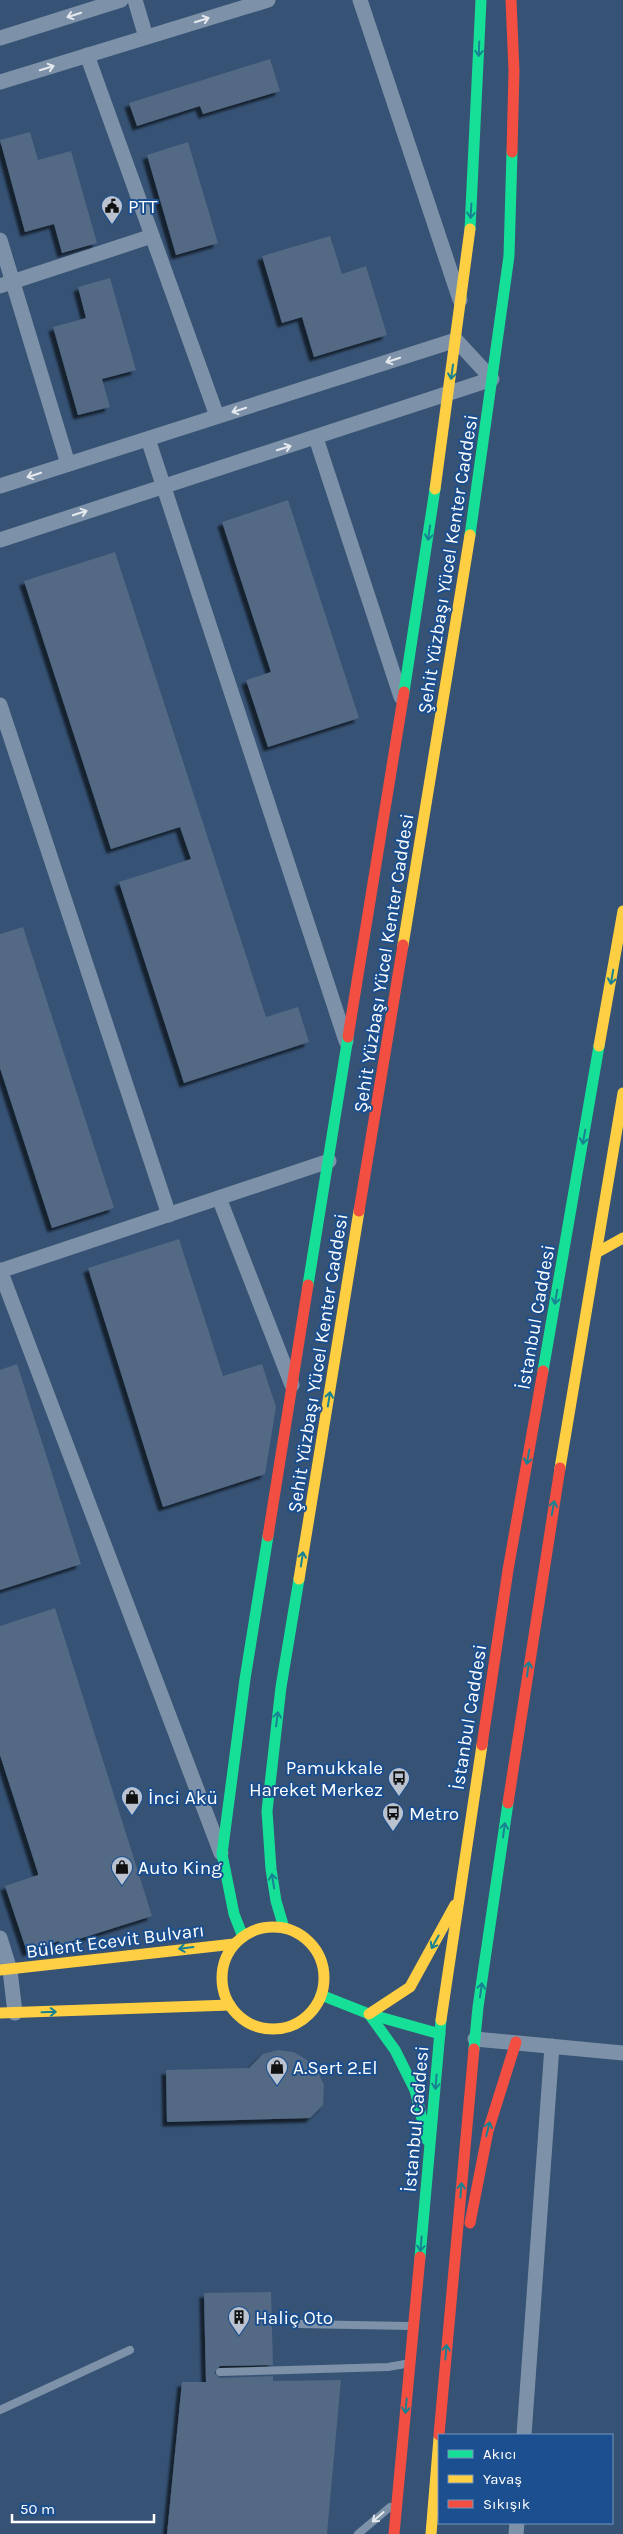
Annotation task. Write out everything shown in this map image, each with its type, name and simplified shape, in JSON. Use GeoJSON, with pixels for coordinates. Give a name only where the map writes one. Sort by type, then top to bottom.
{"type":"FeatureCollection","features":[{"type":"Feature","properties":{"kind":"main road","name":"Şehit Yüzbaşı Yücel Kenter Caddesi"},"geometry":{"type":"LineString","coordinates":[[222,1854],[244,1678],[329,1161],[402,700],[456,340],[469,238],[480,0]]}},
{"type":"Feature","properties":{"kind":"main road","name":"Şehit Yüzbaşı Yücel Kenter Caddesi"},"geometry":{"type":"LineString","coordinates":[[284,1928],[276,1901],[271,1870],[267,1811],[281,1687],[466,566],[509,256],[514,71],[511,0]]}},
{"type":"Feature","properties":{"kind":"main road","name":"İstanbul Caddesi"},"geometry":{"type":"LineString","coordinates":[[394,2534],[430,2149],[445,2034],[458,1900],[508,1570],[623,911]]}},
{"type":"Feature","properties":{"kind":"main road"},"geometry":{"type":"LineString","coordinates":[[439,2434],[471,2038],[542,1572],[596,1253],[621,1121],[623,1093]]}},
{"type":"Feature","properties":{"kind":"main road"},"geometry":{"type":"LineString","coordinates":[[596,1253],[623,1238]]}},
{"type":"Feature","properties":{"kind":"main road"},"geometry":{"type":"LineString","coordinates":[[222,1854],[239,1940]]}},
{"type":"Feature","properties":{"kind":"main road"},"geometry":{"type":"LineString","coordinates":[[369,2014],[410,1987],[458,1900]]}},
{"type":"Feature","properties":{"kind":"main road"},"geometry":{"type":"LineString","coordinates":[[268,1927],[284,1928],[300,1935],[313,1947],[324,1978],[321,1994],[313,2009],[301,2020],[286,2027],[269,2029],[253,2025],[239,2016],[230,2005],[222,1988],[222,1974],[227,1955],[239,1940],[251,1931],[268,1927]]}},
{"type":"Feature","properties":{"kind":"main road","name":"Bülent Ecevit Bulvarı"},"geometry":{"type":"LineString","coordinates":[[5,1970],[239,1940]]}},
{"type":"Feature","properties":{"kind":"main road"},"geometry":{"type":"LineString","coordinates":[[321,1994],[369,2014],[445,2034]]}},
{"type":"Feature","properties":{"kind":"main road"},"geometry":{"type":"LineString","coordinates":[[0,2013],[230,2005]]}},
{"type":"Feature","properties":{"kind":"main road"},"geometry":{"type":"LineString","coordinates":[[369,2014],[395,2050],[415,2090],[430,2149]]}},
{"type":"Feature","properties":{"kind":"main road"},"geometry":{"type":"LineString","coordinates":[[448,2331],[465,2257],[487,2131],[500,2085],[516,2042]]}},
{"type":"Feature","properties":{"kind":"main road"},"geometry":{"type":"LineString","coordinates":[[431,2534],[438,2449]]}},
{"type":"Feature","properties":{"kind":"street"},"geometry":{"type":"LineString","coordinates":[[0,38],[121,0]]}},
{"type":"Feature","properties":{"kind":"street"},"geometry":{"type":"LineString","coordinates":[[134,0],[146,37]]}},
{"type":"Feature","properties":{"kind":"street"},"geometry":{"type":"LineString","coordinates":[[0,82],[268,0]]}},
{"type":"Feature","properties":{"kind":"street"},"geometry":{"type":"LineString","coordinates":[[360,0],[461,304]]}},
{"type":"Feature","properties":{"kind":"street"},"geometry":{"type":"LineString","coordinates":[[87,55],[218,416]]}},
{"type":"Feature","properties":{"kind":"street"},"geometry":{"type":"LineString","coordinates":[[7,284],[152,236]]}},
{"type":"Feature","properties":{"kind":"street"},"geometry":{"type":"LineString","coordinates":[[0,240],[7,284],[68,464]]}},
{"type":"Feature","properties":{"kind":"street"},"geometry":{"type":"LineString","coordinates":[[0,486],[456,340],[492,379],[448,395],[164,485],[0,540]]}},
{"type":"Feature","properties":{"kind":"street"},"geometry":{"type":"LineString","coordinates":[[316,438],[402,700]]}},
{"type":"Feature","properties":{"kind":"street"},"geometry":{"type":"LineString","coordinates":[[148,439],[347,1045]]}},
{"type":"Feature","properties":{"kind":"street"},"geometry":{"type":"LineString","coordinates":[[0,705],[168,1215]]}},
{"type":"Feature","properties":{"kind":"street"},"geometry":{"type":"LineString","coordinates":[[222,1854],[0,1271],[329,1161]]}},
{"type":"Feature","properties":{"kind":"street"},"geometry":{"type":"LineString","coordinates":[[219,1198],[292,1385]]}},
{"type":"Feature","properties":{"kind":"street"},"geometry":{"type":"LineString","coordinates":[[0,1938],[5,1970],[16,2013]]}},
{"type":"Feature","properties":{"kind":"street"},"geometry":{"type":"LineString","coordinates":[[471,2038],[623,2053]]}},
{"type":"Feature","properties":{"kind":"street"},"geometry":{"type":"LineString","coordinates":[[524,2434],[552,2046]]}},
{"type":"Feature","properties":{"kind":"lane"},"geometry":{"type":"LineString","coordinates":[[298,2324],[413,2326]]}},
{"type":"Feature","properties":{"kind":"lane"},"geometry":{"type":"LineString","coordinates":[[0,2410],[130,2350]]}},
{"type":"Feature","properties":{"kind":"lane"},"geometry":{"type":"LineString","coordinates":[[220,2372],[388,2367],[410,2363]]}},
{"type":"Feature","properties":{"kind":"lane"},"geometry":{"type":"LineString","coordinates":[[358,2534],[397,2501]]}},
{"type":"Feature","properties":{"kind":"building"},"geometry":{"type":"Polygon","coordinates":[[[270,59],[280,91],[203,114],[200,106],[137,126],[129,103],[270,59]]]}},
{"type":"Feature","properties":{"kind":"building"},"geometry":{"type":"Polygon","coordinates":[[[30,132],[38,160],[71,151],[97,243],[62,253],[54,224],[25,232],[0,140],[30,132]]]}},
{"type":"Feature","properties":{"kind":"building"},"geometry":{"type":"Polygon","coordinates":[[[188,142],[218,243],[176,255],[147,155],[188,142]]]}},
{"type":"Feature","properties":{"kind":"building"},"geometry":{"type":"Polygon","coordinates":[[[330,236],[342,274],[366,266],[387,335],[314,357],[302,317],[282,323],[262,256],[330,236]]]}},
{"type":"Feature","properties":{"kind":"building"},"geometry":{"type":"Polygon","coordinates":[[[110,278],[136,370],[102,379],[110,407],[78,415],[53,327],[86,318],[78,287],[110,278]]]}},
{"type":"Feature","properties":{"kind":"building"},"geometry":{"type":"Polygon","coordinates":[[[288,500],[359,718],[268,747],[246,680],[271,672],[222,522],[288,500]]]}},
{"type":"Feature","properties":{"kind":"building"},"geometry":{"type":"Polygon","coordinates":[[[115,552],[266,1017],[298,1007],[309,1042],[184,1083],[119,882],[191,859],[180,827],[111,849],[24,581],[115,552]]]}},
{"type":"Feature","properties":{"kind":"building"},"geometry":{"type":"Polygon","coordinates":[[[23,927],[114,1208],[52,1228],[0,1068],[0,934],[23,927]]]}},
{"type":"Feature","properties":{"kind":"building"},"geometry":{"type":"Polygon","coordinates":[[[179,1239],[223,1376],[262,1364],[276,1407],[265,1474],[163,1507],[88,1268],[179,1239]]]}},
{"type":"Feature","properties":{"kind":"building"},"geometry":{"type":"Polygon","coordinates":[[[17,1364],[81,1564],[0,1590],[0,1370],[17,1364]]]}},
{"type":"Feature","properties":{"kind":"building"},"geometry":{"type":"Polygon","coordinates":[[[55,1608],[152,1916],[60,1945],[59,1941],[27,1952],[5,1886],[38,1875],[38,1873],[0,1755],[0,1626],[55,1608]]]}},
{"type":"Feature","properties":{"kind":"building"},"geometry":{"type":"Polygon","coordinates":[[[278,2050],[294,2052],[307,2060],[318,2072],[324,2085],[323,2105],[310,2118],[167,2122],[166,2070],[249,2068],[263,2054],[278,2050]]]}},
{"type":"Feature","properties":{"kind":"building"},"geometry":{"type":"Polygon","coordinates":[[[271,2292],[273,2365],[220,2366],[214,2373],[220,2378],[273,2376],[273,2381],[341,2380],[327,2534],[167,2534],[182,2382],[206,2382],[204,2293],[271,2292]]]}},
{"type":"Feature","properties":{"kind":"traffic: fast"},"geometry":{"type":"LineString","coordinates":[[470,229],[481,0]]}},
{"type":"Feature","properties":{"kind":"traffic: fast"},"geometry":{"type":"LineString","coordinates":[[470,535],[509,256],[512,152]]}},
{"type":"Feature","properties":{"kind":"traffic: fast"},"geometry":{"type":"LineString","coordinates":[[404,692],[435,489]]}},
{"type":"Feature","properties":{"kind":"traffic: fast"},"geometry":{"type":"LineString","coordinates":[[308,1285],[348,1037]]}},
{"type":"Feature","properties":{"kind":"traffic: fast"},"geometry":{"type":"LineString","coordinates":[[543,1371],[599,1046]]}},
{"type":"Feature","properties":{"kind":"traffic: fast"},"geometry":{"type":"LineString","coordinates":[[243,1937],[234,1914],[222,1854],[245,1679],[268,1536]]}},
{"type":"Feature","properties":{"kind":"traffic: fast"},"geometry":{"type":"LineString","coordinates":[[284,1928],[276,1901],[271,1869],[267,1811],[281,1687],[299,1579]]}},
{"type":"Feature","properties":{"kind":"traffic: fast"},"geometry":{"type":"LineString","coordinates":[[474,2049],[478,2007],[508,1803]]}},
{"type":"Feature","properties":{"kind":"traffic: fast"},"geometry":{"type":"LineString","coordinates":[[321,1995],[369,2014],[440,2034]]}},
{"type":"Feature","properties":{"kind":"traffic: fast"},"geometry":{"type":"LineString","coordinates":[[369,2014],[395,2050],[415,2090],[427,2140]]}},
{"type":"Feature","properties":{"kind":"traffic: fast"},"geometry":{"type":"LineString","coordinates":[[420,2257],[441,2020]]}},
{"type":"Feature","properties":{"kind":"traffic: slow"},"geometry":{"type":"LineString","coordinates":[[435,489],[470,229]]}},
{"type":"Feature","properties":{"kind":"traffic: slow"},"geometry":{"type":"LineString","coordinates":[[403,945],[470,535]]}},
{"type":"Feature","properties":{"kind":"traffic: slow"},"geometry":{"type":"LineString","coordinates":[[599,1046],[623,911]]}},
{"type":"Feature","properties":{"kind":"traffic: slow"},"geometry":{"type":"LineString","coordinates":[[560,1468],[623,1093]]}},
{"type":"Feature","properties":{"kind":"traffic: slow"},"geometry":{"type":"LineString","coordinates":[[299,1579],[359,1211]]}},
{"type":"Feature","properties":{"kind":"traffic: slow"},"geometry":{"type":"LineString","coordinates":[[596,1253],[623,1238]]}},
{"type":"Feature","properties":{"kind":"traffic: slow"},"geometry":{"type":"LineString","coordinates":[[441,2020],[482,1745]]}},
{"type":"Feature","properties":{"kind":"traffic: slow"},"geometry":{"type":"LineString","coordinates":[[369,2014],[410,1987],[455,1905]]}},
{"type":"Feature","properties":{"kind":"traffic: slow"},"geometry":{"type":"LineString","coordinates":[[273,1927],[292,1931],[309,1942],[320,1959],[324,1978],[320,1997],[309,2014],[292,2025],[273,2029],[254,2025],[237,2014],[226,1997],[222,1978],[226,1959],[237,1942],[254,1931],[273,1927]]}},
{"type":"Feature","properties":{"kind":"traffic: slow"},"geometry":{"type":"LineString","coordinates":[[0,1970],[234,1944]]}},
{"type":"Feature","properties":{"kind":"traffic: slow"},"geometry":{"type":"LineString","coordinates":[[0,2013],[230,2005]]}},
{"type":"Feature","properties":{"kind":"traffic: slow"},"geometry":{"type":"LineString","coordinates":[[431,2534],[438,2450]]}},
{"type":"Feature","properties":{"kind":"traffic: jam"},"geometry":{"type":"LineString","coordinates":[[511,0],[514,71],[512,152]]}},
{"type":"Feature","properties":{"kind":"traffic: jam"},"geometry":{"type":"LineString","coordinates":[[348,1037],[404,692]]}},
{"type":"Feature","properties":{"kind":"traffic: jam"},"geometry":{"type":"LineString","coordinates":[[359,1211],[403,945]]}},
{"type":"Feature","properties":{"kind":"traffic: jam"},"geometry":{"type":"LineString","coordinates":[[268,1536],[308,1285]]}},
{"type":"Feature","properties":{"kind":"traffic: jam"},"geometry":{"type":"LineString","coordinates":[[482,1745],[508,1570],[543,1371]]}},
{"type":"Feature","properties":{"kind":"traffic: jam"},"geometry":{"type":"LineString","coordinates":[[508,1803],[560,1468]]}},
{"type":"Feature","properties":{"kind":"traffic: jam"},"geometry":{"type":"LineString","coordinates":[[470,2223],[488,2131],[516,2042]]}},
{"type":"Feature","properties":{"kind":"traffic: jam"},"geometry":{"type":"LineString","coordinates":[[439,2434],[474,2049]]}},
{"type":"Feature","properties":{"kind":"traffic: jam"},"geometry":{"type":"LineString","coordinates":[[394,2534],[420,2257]]}},
{"type":"Feature","properties":{"kind":"place","name":"PTT"},"geometry":{"type":"Point","coordinates":[112,225]}},
{"type":"Feature","properties":{"kind":"place","name":"Pamukkale Hareket Merkez"},"geometry":{"type":"Point","coordinates":[399,1797]}},
{"type":"Feature","properties":{"kind":"place","name":"İnci Akü"},"geometry":{"type":"Point","coordinates":[132,1816]}},
{"type":"Feature","properties":{"kind":"place","name":"Metro"},"geometry":{"type":"Point","coordinates":[393,1832]}},
{"type":"Feature","properties":{"kind":"place","name":"Auto King"},"geometry":{"type":"Point","coordinates":[122,1886]}},
{"type":"Feature","properties":{"kind":"place","name":"A.Sert 2.El"},"geometry":{"type":"Point","coordinates":[277,2086]}},
{"type":"Feature","properties":{"kind":"place","name":"Haliç Oto"},"geometry":{"type":"Point","coordinates":[239,2336]}}]}
